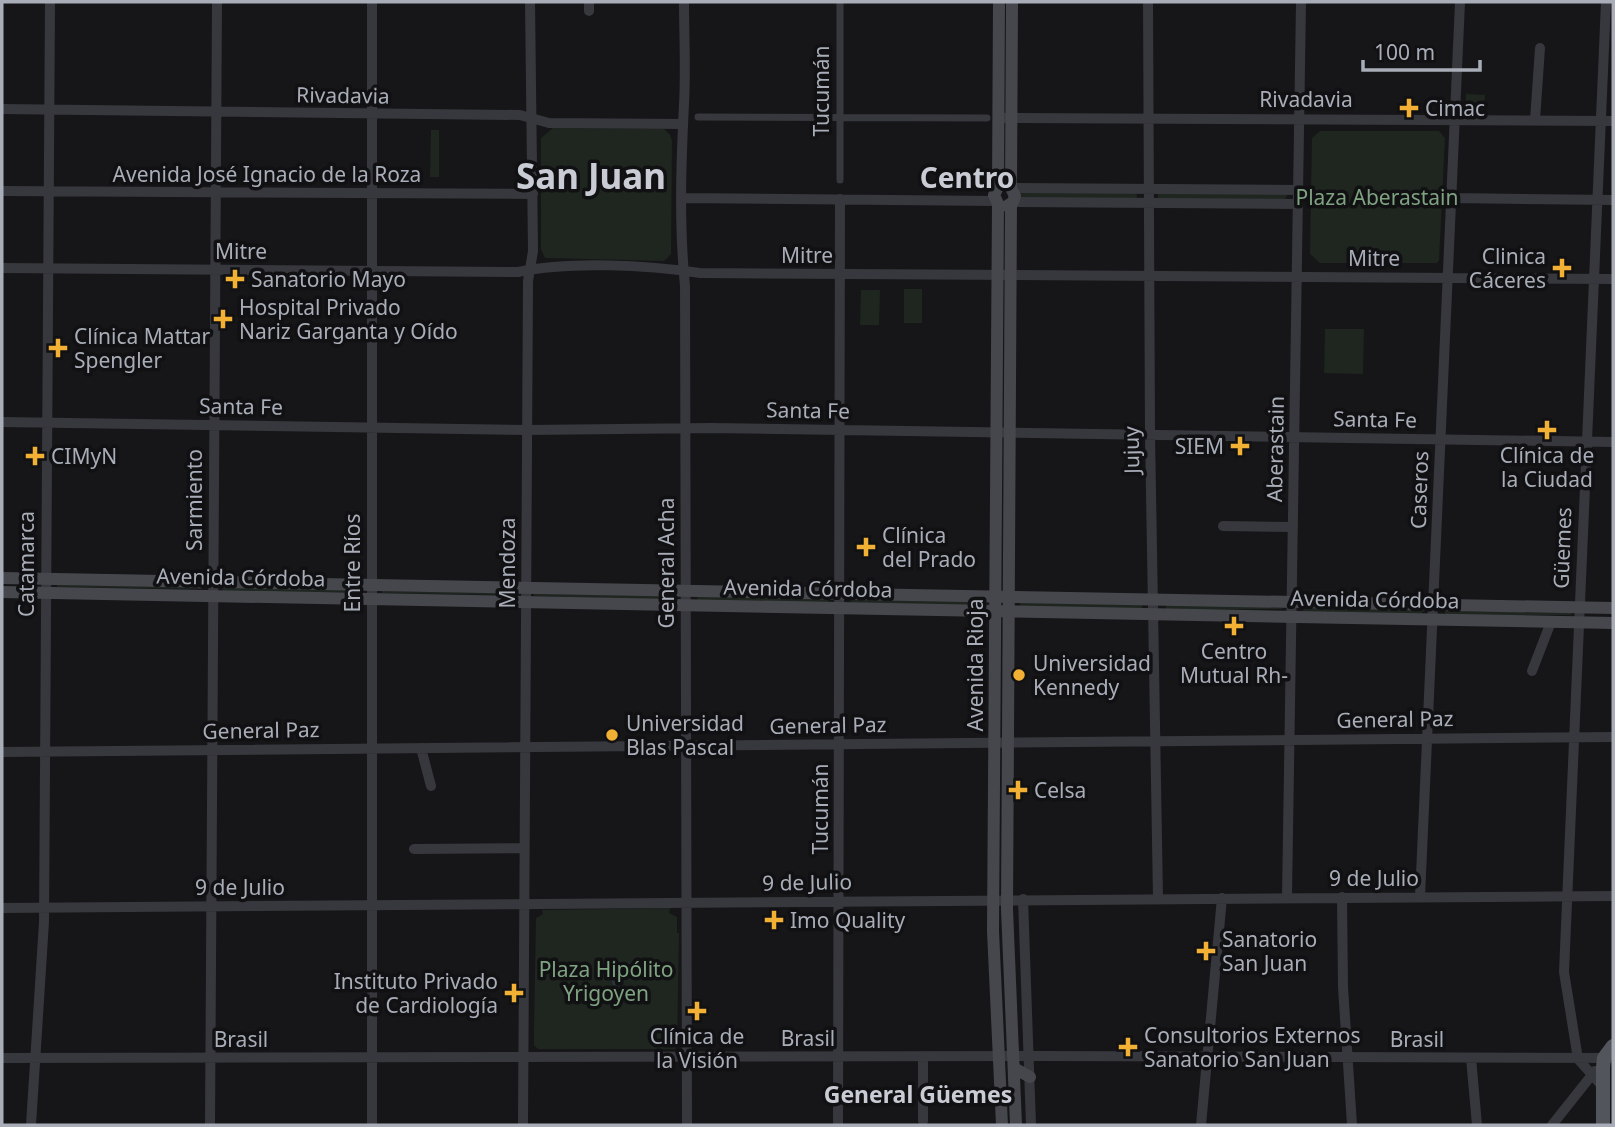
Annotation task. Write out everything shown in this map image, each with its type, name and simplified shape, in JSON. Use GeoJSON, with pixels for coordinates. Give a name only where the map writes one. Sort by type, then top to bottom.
{"type":"FeatureCollection","features":[{"type":"Feature","properties":{"kind":"main road"},"geometry":{"type":"LineString","coordinates":[[999,2],[993,118],[998,187],[993,195],[996,202],[1005,206],[1012,203],[1015,196],[1012,188],[1013,2]]}},
{"type":"Feature","properties":{"kind":"main road"},"geometry":{"type":"LineString","coordinates":[[998,187],[1003,185],[1012,188]]}},
{"type":"Feature","properties":{"kind":"main road","name":"Avenida Rioja"},"geometry":{"type":"LineString","coordinates":[[996,202],[993,899],[1002,1125]]}},
{"type":"Feature","properties":{"kind":"main road","name":"Avenida Rioja"},"geometry":{"type":"LineString","coordinates":[[1012,203],[1007,899],[1008,948],[1018,1070],[1016,1125]]}},
{"type":"Feature","properties":{"kind":"main road","name":"Avenida Córdoba"},"geometry":{"type":"LineString","coordinates":[[2,578],[212,582],[371,592],[526,595],[685,605],[1613,623]]}},
{"type":"Feature","properties":{"kind":"main road","name":"Avenida Córdoba"},"geometry":{"type":"LineString","coordinates":[[526,595],[685,591],[1613,608]]}},
{"type":"Feature","properties":{"kind":"main road","name":"Avenida Córdoba"},"geometry":{"type":"LineString","coordinates":[[2,592],[212,596],[371,592]]}},
{"type":"Feature","properties":{"kind":"main road"},"geometry":{"type":"LineString","coordinates":[[993,899],[1000,906],[1001,931],[1008,948]]}},
{"type":"Feature","properties":{"kind":"main road"},"geometry":{"type":"LineString","coordinates":[[996,1008],[1005,1024],[1007,1049],[1018,1070],[1001,1092]]}},
{"type":"Feature","properties":{"kind":"main road"},"geometry":{"type":"LineString","coordinates":[[1603,1125],[1597,1080],[1613,1046]]}},
{"type":"Feature","properties":{"kind":"street","name":"Catamarca"},"geometry":{"type":"LineString","coordinates":[[31,1125],[44,908],[50,2]]}},
{"type":"Feature","properties":{"kind":"street","name":"Sarmiento"},"geometry":{"type":"LineString","coordinates":[[210,1125],[217,2]]}},
{"type":"Feature","properties":{"kind":"street","name":"Entre Ríos"},"geometry":{"type":"LineString","coordinates":[[372,2],[372,1125]]}},
{"type":"Feature","properties":{"kind":"street","name":"Mendoza"},"geometry":{"type":"LineString","coordinates":[[523,1125],[527,430],[530,270],[533,251],[530,2]]}},
{"type":"Feature","properties":{"kind":"street","name":"General Acha"},"geometry":{"type":"LineString","coordinates":[[684,2],[682,198],[687,1125]]}},
{"type":"Feature","properties":{"kind":"street","name":"Tucumán"},"geometry":{"type":"LineString","coordinates":[[840,2],[840,180]]}},
{"type":"Feature","properties":{"kind":"street","name":"Jujuy"},"geometry":{"type":"LineString","coordinates":[[1147,2],[1150,434],[1158,898]]}},
{"type":"Feature","properties":{"kind":"street","name":"Aberastain"},"geometry":{"type":"LineString","coordinates":[[1287,897],[1301,2]]}},
{"type":"Feature","properties":{"kind":"street","name":"Caseros"},"geometry":{"type":"LineString","coordinates":[[1420,897],[1460,2]]}},
{"type":"Feature","properties":{"kind":"street","name":"Güemes"},"geometry":{"type":"LineString","coordinates":[[1578,1059],[1564,972],[1606,2]]}},
{"type":"Feature","properties":{"kind":"street"},"geometry":{"type":"LineString","coordinates":[[1535,120],[1540,48]]}},
{"type":"Feature","properties":{"kind":"street","name":"Rivadavia"},"geometry":{"type":"LineString","coordinates":[[2,109],[520,115],[549,123],[682,124]]}},
{"type":"Feature","properties":{"kind":"street","name":"Rivadavia"},"geometry":{"type":"LineString","coordinates":[[698,117],[1613,121]]}},
{"type":"Feature","properties":{"kind":"street"},"geometry":{"type":"LineString","coordinates":[[1012,188],[1298,190]]}},
{"type":"Feature","properties":{"kind":"street","name":"Avenida José Ignacio de la Roza"},"geometry":{"type":"LineString","coordinates":[[2,191],[533,194]]}},
{"type":"Feature","properties":{"kind":"street"},"geometry":{"type":"LineString","coordinates":[[682,198],[996,202]]}},
{"type":"Feature","properties":{"kind":"street"},"geometry":{"type":"LineString","coordinates":[[1451,198],[1613,200]]}},
{"type":"Feature","properties":{"kind":"street","name":"Tucumán"},"geometry":{"type":"LineString","coordinates":[[838,1125],[839,199]]}},
{"type":"Feature","properties":{"kind":"street"},"geometry":{"type":"LineString","coordinates":[[1012,203],[1298,204]]}},
{"type":"Feature","properties":{"kind":"street","name":"Mitre"},"geometry":{"type":"LineString","coordinates":[[2,268],[518,272],[544,266],[664,268],[700,273],[1613,279]]}},
{"type":"Feature","properties":{"kind":"street","name":"Santa Fe"},"geometry":{"type":"LineString","coordinates":[[2,422],[527,430],[685,428],[1010,432],[1613,442]]}},
{"type":"Feature","properties":{"kind":"street"},"geometry":{"type":"LineString","coordinates":[[1223,526],[1293,527]]}},
{"type":"Feature","properties":{"kind":"street"},"geometry":{"type":"LineString","coordinates":[[1532,671],[1551,622]]}},
{"type":"Feature","properties":{"kind":"street","name":"General Paz"},"geometry":{"type":"LineString","coordinates":[[2,752],[1613,737]]}},
{"type":"Feature","properties":{"kind":"street"},"geometry":{"type":"LineString","coordinates":[[421,748],[430,786]]}},
{"type":"Feature","properties":{"kind":"street"},"geometry":{"type":"LineString","coordinates":[[414,849],[524,848]]}},
{"type":"Feature","properties":{"kind":"street","name":"9 de Julio"},"geometry":{"type":"LineString","coordinates":[[2,908],[1613,896]]}},
{"type":"Feature","properties":{"kind":"street"},"geometry":{"type":"LineString","coordinates":[[1342,897],[1343,987],[1352,1125]]}},
{"type":"Feature","properties":{"kind":"street"},"geometry":{"type":"LineString","coordinates":[[1201,1125],[1222,898]]}},
{"type":"Feature","properties":{"kind":"street","name":"Avenida Rioja"},"geometry":{"type":"LineString","coordinates":[[1023,899],[1029,1056],[1018,1070],[1031,1125]]}},
{"type":"Feature","properties":{"kind":"street","name":"Brasil"},"geometry":{"type":"LineString","coordinates":[[2,1058],[999,1057],[1018,1070],[1029,1056],[1609,1058]]}},
{"type":"Feature","properties":{"kind":"street"},"geometry":{"type":"LineString","coordinates":[[923,1058],[923,1121]]}},
{"type":"Feature","properties":{"kind":"street"},"geometry":{"type":"LineString","coordinates":[[1471,1058],[1476,1125]]}},
{"type":"Feature","properties":{"kind":"street"},"geometry":{"type":"LineString","coordinates":[[1552,1125],[1597,1080],[1578,1059]]}},
{"type":"Feature","properties":{"kind":"green space"},"geometry":{"type":"Polygon","coordinates":[[[1466,94],[1485,95],[1484,110],[1470,110],[1466,104],[1466,94]]]}},
{"type":"Feature","properties":{"kind":"green space"},"geometry":{"type":"Polygon","coordinates":[[[553,128],[664,129],[670,135],[671,254],[664,261],[545,258],[541,249],[541,138],[553,128]]]}},
{"type":"Feature","properties":{"kind":"green space"},"geometry":{"type":"Polygon","coordinates":[[[431,130],[439,130],[439,177],[430,177],[431,130]]]}},
{"type":"Feature","properties":{"kind":"green space","name":"Plaza Aberastain"},"geometry":{"type":"Polygon","coordinates":[[[1320,131],[1439,131],[1445,138],[1437,263],[1320,263],[1310,254],[1312,138],[1320,131]]]}},
{"type":"Feature","properties":{"kind":"green space"},"geometry":{"type":"Polygon","coordinates":[[[1020,193],[1136,193],[1137,196],[1136,199],[1020,198],[1020,193]]]}},
{"type":"Feature","properties":{"kind":"green space"},"geometry":{"type":"Polygon","coordinates":[[[1158,193],[1285,193],[1287,196],[1285,199],[1158,199],[1158,193]]]}},
{"type":"Feature","properties":{"kind":"green space"},"geometry":{"type":"Polygon","coordinates":[[[904,289],[922,289],[922,323],[904,323],[904,289]]]}},
{"type":"Feature","properties":{"kind":"green space"},"geometry":{"type":"Polygon","coordinates":[[[861,290],[880,290],[879,325],[860,325],[861,290]]]}},
{"type":"Feature","properties":{"kind":"green space"},"geometry":{"type":"Polygon","coordinates":[[[1325,329],[1364,329],[1363,374],[1324,373],[1325,329]]]}},
{"type":"Feature","properties":{"kind":"green space"},"geometry":{"type":"Polygon","coordinates":[[[57,587],[202,587],[202,589],[57,587]]]}},
{"type":"Feature","properties":{"kind":"green space"},"geometry":{"type":"Polygon","coordinates":[[[222,588],[361,590],[362,592],[223,592],[222,588]]]}},
{"type":"Feature","properties":{"kind":"green space"},"geometry":{"type":"Polygon","coordinates":[[[382,593],[515,593],[515,595],[382,593]]]}},
{"type":"Feature","properties":{"kind":"green space"},"geometry":{"type":"Polygon","coordinates":[[[534,594],[677,596],[676,600],[534,594]]]}},
{"type":"Feature","properties":{"kind":"green space"},"geometry":{"type":"Polygon","coordinates":[[[697,596],[827,598],[828,601],[698,601],[697,596]]]}},
{"type":"Feature","properties":{"kind":"green space"},"geometry":{"type":"Polygon","coordinates":[[[850,599],[983,603],[982,606],[851,604],[850,599]]]}},
{"type":"Feature","properties":{"kind":"green space"},"geometry":{"type":"Polygon","coordinates":[[[1020,602],[1142,605],[1142,609],[1020,606],[1020,602]]]}},
{"type":"Feature","properties":{"kind":"green space"},"geometry":{"type":"Polygon","coordinates":[[[1166,603],[1282,608],[1282,609],[1166,610],[1166,603]]]}},
{"type":"Feature","properties":{"kind":"green space"},"geometry":{"type":"Polygon","coordinates":[[[1304,606],[1423,611],[1421,615],[1303,612],[1304,606]]]}},
{"type":"Feature","properties":{"kind":"green space"},"geometry":{"type":"Polygon","coordinates":[[[1444,611],[1571,613],[1572,615],[1446,615],[1444,611]]]}},
{"type":"Feature","properties":{"kind":"green space","name":"Plaza Hipólito Yrigoyen"},"geometry":{"type":"Polygon","coordinates":[[[670,908],[669,913],[677,917],[679,933],[675,1049],[538,1049],[534,1045],[536,918],[543,914],[542,910],[670,908]]]}},
{"type":"Feature","properties":{"kind":"shaded area"},"geometry":{"type":"Polygon","coordinates":[[[619,961],[630,963],[638,973],[614,987],[609,973],[612,966],[619,961]]]}},
{"type":"Feature","properties":{"kind":"place","name":"Cimac"},"geometry":{"type":"Point","coordinates":[1409,108]}},
{"type":"Feature","properties":{"kind":"place","name":"Clinica Cáceres"},"geometry":{"type":"Point","coordinates":[1562,268]}},
{"type":"Feature","properties":{"kind":"place","name":"Sanatorio Mayo"},"geometry":{"type":"Point","coordinates":[235,279]}},
{"type":"Feature","properties":{"kind":"place","name":"Hospital Privado Nariz Garganta y Oído"},"geometry":{"type":"Point","coordinates":[223,319]}},
{"type":"Feature","properties":{"kind":"place","name":"Clínica Mattar Spengler"},"geometry":{"type":"Point","coordinates":[58,348]}},
{"type":"Feature","properties":{"kind":"place","name":"Clínica de la Ciudad"},"geometry":{"type":"Point","coordinates":[1547,430]}},
{"type":"Feature","properties":{"kind":"place","name":"SIEM"},"geometry":{"type":"Point","coordinates":[1240,446]}},
{"type":"Feature","properties":{"kind":"place","name":"CIMyN"},"geometry":{"type":"Point","coordinates":[35,456]}},
{"type":"Feature","properties":{"kind":"place","name":"Clínica del Prado"},"geometry":{"type":"Point","coordinates":[866,547]}},
{"type":"Feature","properties":{"kind":"place","name":"Centro Mutual Rh-"},"geometry":{"type":"Point","coordinates":[1234,626]}},
{"type":"Feature","properties":{"kind":"place","name":"Universidad Kennedy"},"geometry":{"type":"Point","coordinates":[1019,675]}},
{"type":"Feature","properties":{"kind":"place","name":"Universidad Blas Pascal"},"geometry":{"type":"Point","coordinates":[612,735]}},
{"type":"Feature","properties":{"kind":"place","name":"Celsa"},"geometry":{"type":"Point","coordinates":[1018,790]}},
{"type":"Feature","properties":{"kind":"place","name":"Imo Quality"},"geometry":{"type":"Point","coordinates":[774,920]}},
{"type":"Feature","properties":{"kind":"place","name":"Sanatorio San Juan"},"geometry":{"type":"Point","coordinates":[1206,951]}},
{"type":"Feature","properties":{"kind":"place","name":"Instituto Privado de Cardiología"},"geometry":{"type":"Point","coordinates":[514,993]}},
{"type":"Feature","properties":{"kind":"place","name":"Clínica de la Visión"},"geometry":{"type":"Point","coordinates":[697,1011]}},
{"type":"Feature","properties":{"kind":"place","name":"Consultorios Externos Sanatorio San Juan"},"geometry":{"type":"Point","coordinates":[1128,1047]}},
{"type":"Feature","properties":{"kind":"district","name":"San Juan"},"geometry":{"type":"Point","coordinates":[591,175]}},
{"type":"Feature","properties":{"kind":"district","name":"Centro"},"geometry":{"type":"Point","coordinates":[967,177]}},
{"type":"Feature","properties":{"kind":"district","name":"General Güemes"},"geometry":{"type":"Point","coordinates":[918,1094]}}]}
